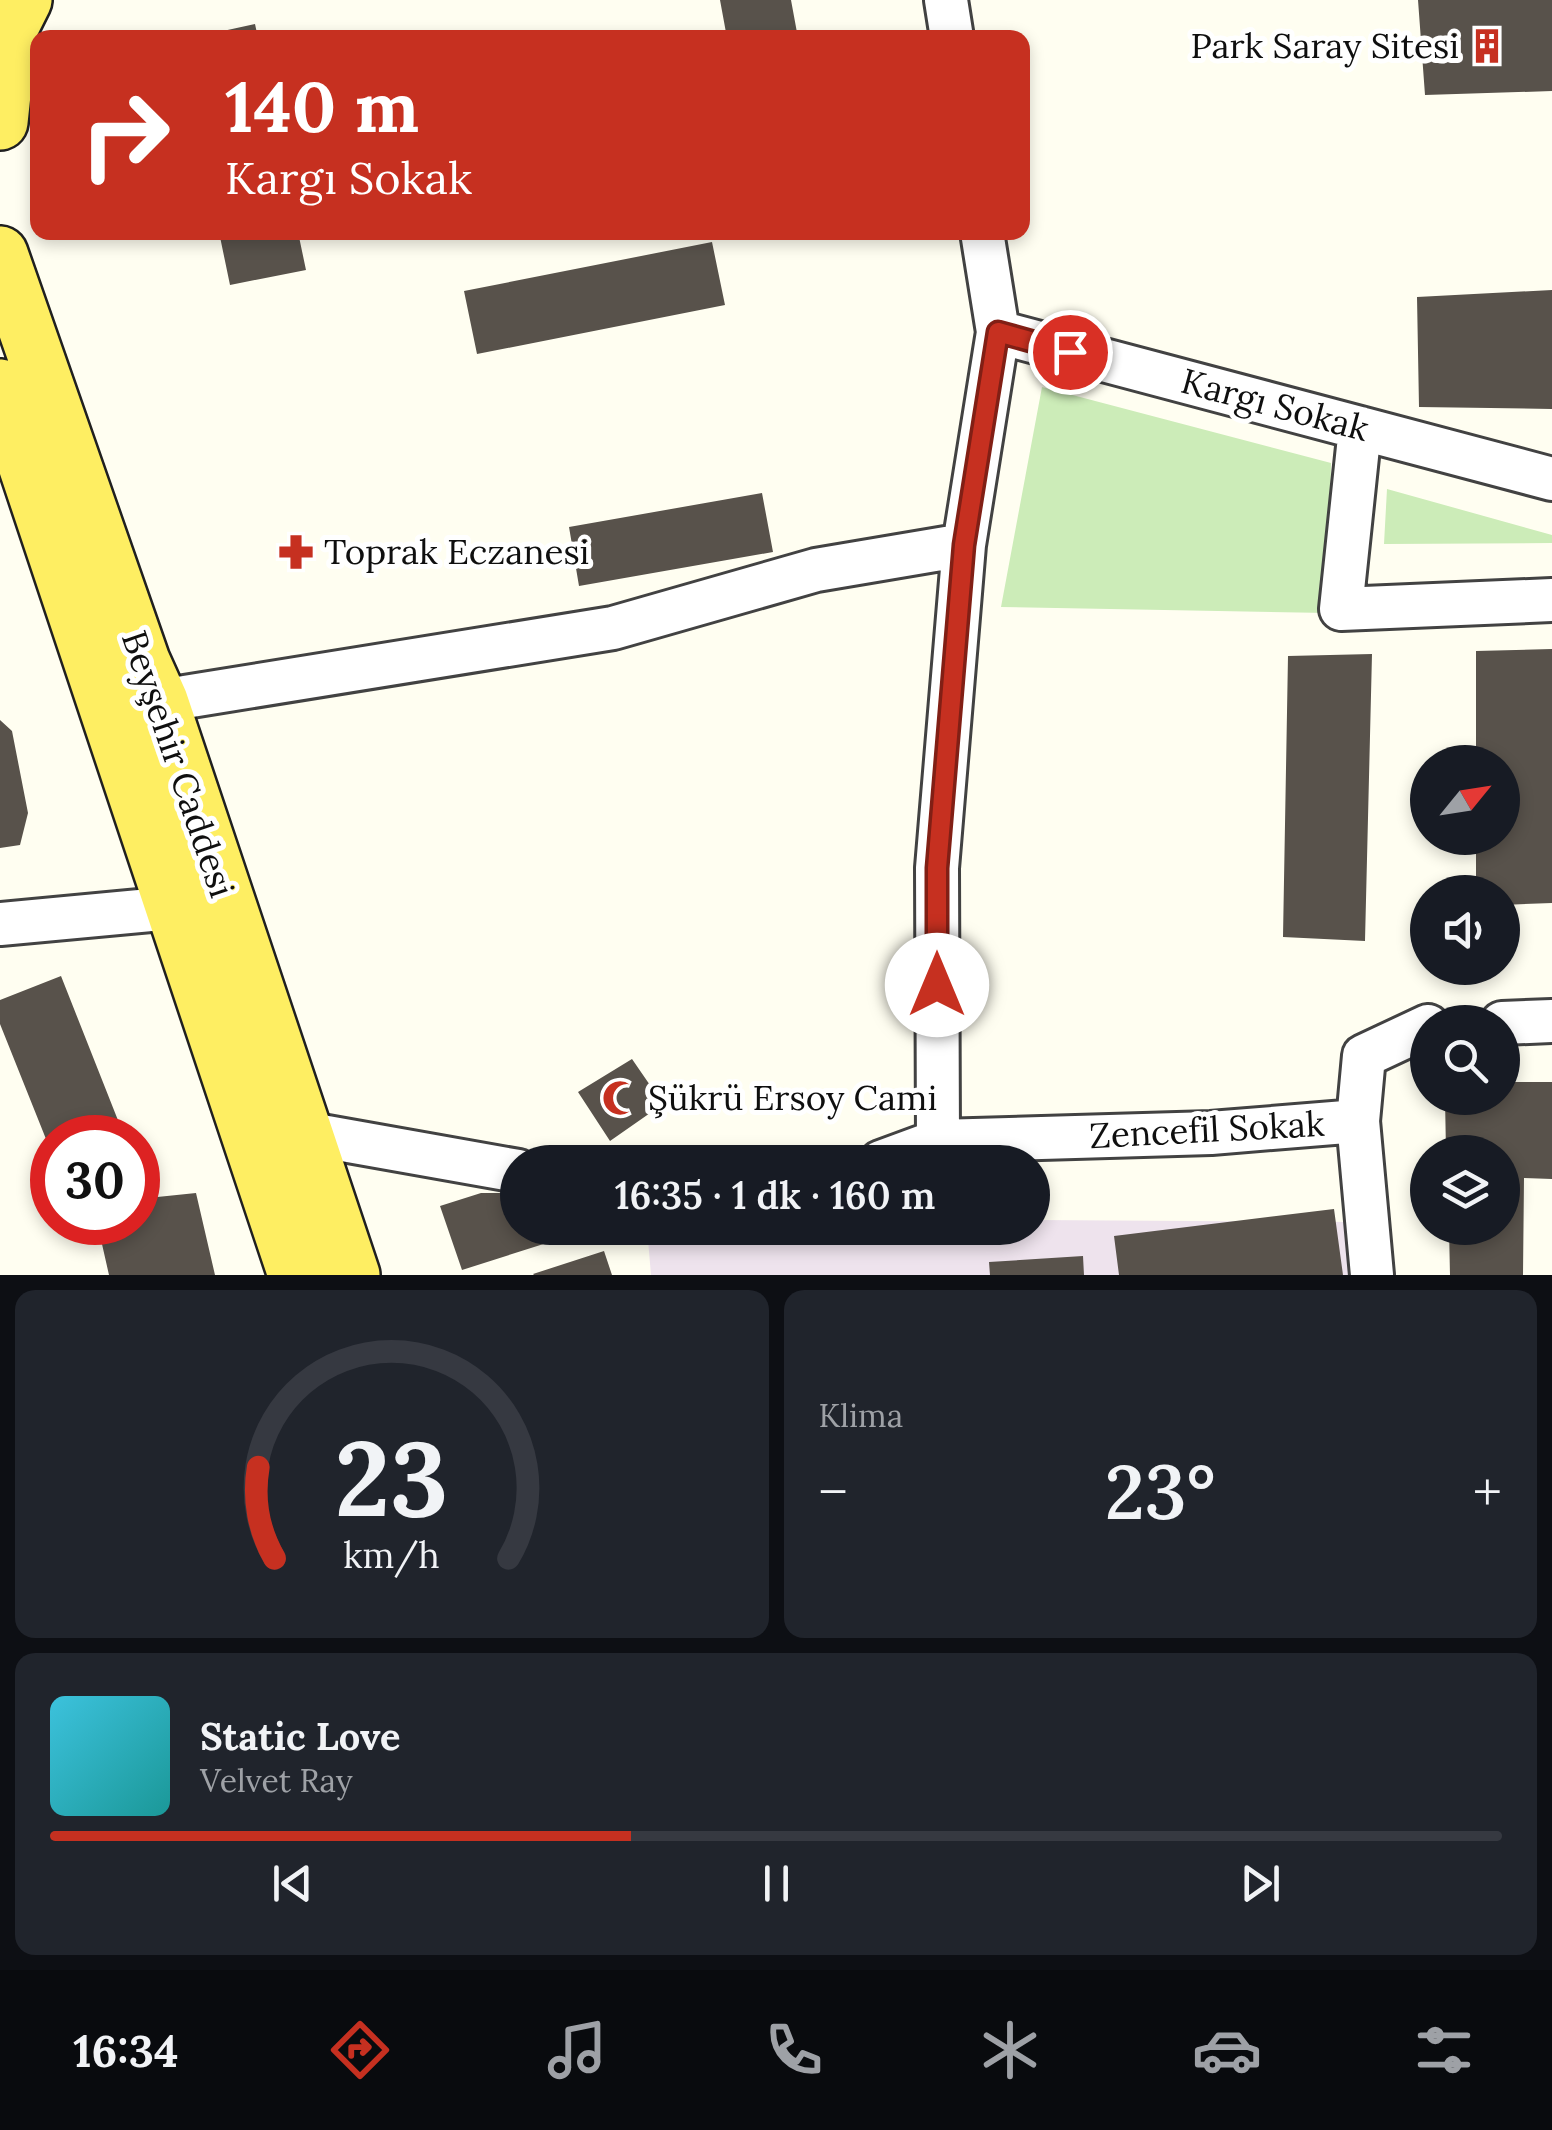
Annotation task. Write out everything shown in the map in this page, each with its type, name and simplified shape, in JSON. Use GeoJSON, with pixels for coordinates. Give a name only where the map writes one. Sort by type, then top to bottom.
{"type":"FeatureCollection","features":[{"type":"Feature","properties":{"kind":"main road"},"geometry":{"type":"LineString","coordinates":[[0,122],[10,28],[24,0]]}},
{"type":"Feature","properties":{"kind":"main road","name":"Beyşehir Caddesi"},"geometry":{"type":"LineString","coordinates":[[0,254],[142,662],[160,700],[352,1275]]}},
{"type":"Feature","properties":{"kind":"main road","name":"Beyşehir Caddesi"},"geometry":{"type":"LineString","coordinates":[[0,387],[296,1275]]}},
{"type":"Feature","properties":{"kind":"street"},"geometry":{"type":"LineString","coordinates":[[946,0],[951,30]]}},
{"type":"Feature","properties":{"kind":"street"},"geometry":{"type":"LineString","coordinates":[[938,1141],[937,868],[964,545],[998,332],[983,240]]}},
{"type":"Feature","properties":{"kind":"street","name":"Kargı Sokak"},"geometry":{"type":"LineString","coordinates":[[998,332],[1552,479]]}},
{"type":"Feature","properties":{"kind":"street"},"geometry":{"type":"LineString","coordinates":[[1360,428],[1341,609],[1552,600]]}},
{"type":"Feature","properties":{"kind":"street"},"geometry":{"type":"LineString","coordinates":[[160,700],[613,628],[816,570],[964,545]]}},
{"type":"Feature","properties":{"kind":"street"},"geometry":{"type":"LineString","coordinates":[[0,924],[172,908]]}},
{"type":"Feature","properties":{"kind":"street"},"geometry":{"type":"LineString","coordinates":[[1520,1023],[1552,1022]]}},
{"type":"Feature","properties":{"kind":"street"},"geometry":{"type":"LineString","coordinates":[[1372,1275],[1358,1121],[1364,1056],[1410,1034]]}},
{"type":"Feature","properties":{"kind":"street","name":"Zencefil Sokak"},"geometry":{"type":"LineString","coordinates":[[927,1145],[938,1141],[1212,1132],[1358,1121]]}},
{"type":"Feature","properties":{"kind":"street"},"geometry":{"type":"LineString","coordinates":[[304,1133],[500,1168]]}},
{"type":"Feature","properties":{"kind":"shaded area"},"geometry":{"type":"Polygon","coordinates":[[[1050,1220],[1360,1222],[1364,1275],[651,1275],[648,1245],[1050,1245],[1050,1220]]]}},
{"type":"Feature","properties":{"kind":"green space"},"geometry":{"type":"Polygon","coordinates":[[[1042,387],[1331,463],[1328,613],[1001,607],[1042,387]]]}},
{"type":"Feature","properties":{"kind":"green space"},"geometry":{"type":"Polygon","coordinates":[[[1387,489],[1552,535],[1552,543],[1384,544],[1387,489]]]}},
{"type":"Feature","properties":{"kind":"building"},"geometry":{"type":"Polygon","coordinates":[[[720,0],[791,0],[797,30],[726,30],[720,0]]]}},
{"type":"Feature","properties":{"kind":"building","name":"Park Saray Sitesi"},"geometry":{"type":"Polygon","coordinates":[[[1418,0],[1552,0],[1552,91],[1425,95],[1418,0]]]}},
{"type":"Feature","properties":{"kind":"building"},"geometry":{"type":"Polygon","coordinates":[[[255,24],[256,30],[228,30],[255,24]]]}},
{"type":"Feature","properties":{"kind":"building"},"geometry":{"type":"Polygon","coordinates":[[[221,240],[300,240],[306,270],[230,285],[221,240]]]}},
{"type":"Feature","properties":{"kind":"building"},"geometry":{"type":"Polygon","coordinates":[[[712,242],[725,305],[477,354],[464,291],[712,242]]]}},
{"type":"Feature","properties":{"kind":"building"},"geometry":{"type":"Polygon","coordinates":[[[1552,290],[1552,409],[1419,407],[1417,297],[1552,290]]]}},
{"type":"Feature","properties":{"kind":"building"},"geometry":{"type":"Polygon","coordinates":[[[762,493],[773,552],[579,586],[569,527],[762,493]]]}},
{"type":"Feature","properties":{"kind":"building"},"geometry":{"type":"Polygon","coordinates":[[[1552,649],[1552,903],[1520,904],[1520,875],[1476,875],[1476,855],[1520,855],[1520,745],[1476,745],[1476,651],[1552,649]]]}},
{"type":"Feature","properties":{"kind":"building"},"geometry":{"type":"Polygon","coordinates":[[[1372,654],[1365,941],[1283,937],[1288,656],[1372,654]]]}},
{"type":"Feature","properties":{"kind":"building"},"geometry":{"type":"Polygon","coordinates":[[[0,720],[12,731],[28,813],[20,845],[0,848],[0,720]]]}},
{"type":"Feature","properties":{"kind":"building"},"geometry":{"type":"Polygon","coordinates":[[[61,976],[116,1115],[36,1115],[0,1024],[0,1000],[61,976]]]}},
{"type":"Feature","properties":{"kind":"building","name":"Şükrü Ersoy Cami"},"geometry":{"type":"Polygon","coordinates":[[[632,1059],[663,1104],[610,1141],[578,1092],[632,1059]]]}},
{"type":"Feature","properties":{"kind":"building"},"geometry":{"type":"Polygon","coordinates":[[[1520,1082],[1552,1082],[1552,1179],[1524,1178],[1523,1275],[1450,1275],[1449,1245],[1520,1245],[1520,1135],[1446,1135],[1445,1115],[1520,1115],[1520,1082]]]}},
{"type":"Feature","properties":{"kind":"building"},"geometry":{"type":"Polygon","coordinates":[[[196,1193],[215,1275],[109,1275],[102,1245],[160,1245],[160,1197],[196,1193]]]}},
{"type":"Feature","properties":{"kind":"building"},"geometry":{"type":"Polygon","coordinates":[[[481,1193],[500,1193],[500,1245],[541,1245],[462,1270],[440,1206],[481,1193]]]}},
{"type":"Feature","properties":{"kind":"building"},"geometry":{"type":"Polygon","coordinates":[[[1334,1209],[1343,1275],[1119,1275],[1114,1236],[1334,1209]]]}},
{"type":"Feature","properties":{"kind":"building"},"geometry":{"type":"Polygon","coordinates":[[[604,1251],[612,1275],[533,1274],[604,1251]]]}},
{"type":"Feature","properties":{"kind":"building"},"geometry":{"type":"Polygon","coordinates":[[[1083,1256],[1084,1275],[990,1275],[989,1262],[1083,1256]]]}},
{"type":"Feature","properties":{"kind":"place","name":"Park Saray Sitesi"},"geometry":{"type":"Point","coordinates":[1487,46]}},
{"type":"Feature","properties":{"kind":"place","name":"Toprak Eczanesi"},"geometry":{"type":"Point","coordinates":[296,552]}},
{"type":"Feature","properties":{"kind":"place","name":"Şükrü Ersoy Cami"},"geometry":{"type":"Point","coordinates":[620,1098]}},
{"type":"Feature","properties":{"kind":"route"},"geometry":{"type":"LineString","coordinates":[[937,985],[937,868],[964,545],[998,332],[1070,352]]}}]}
